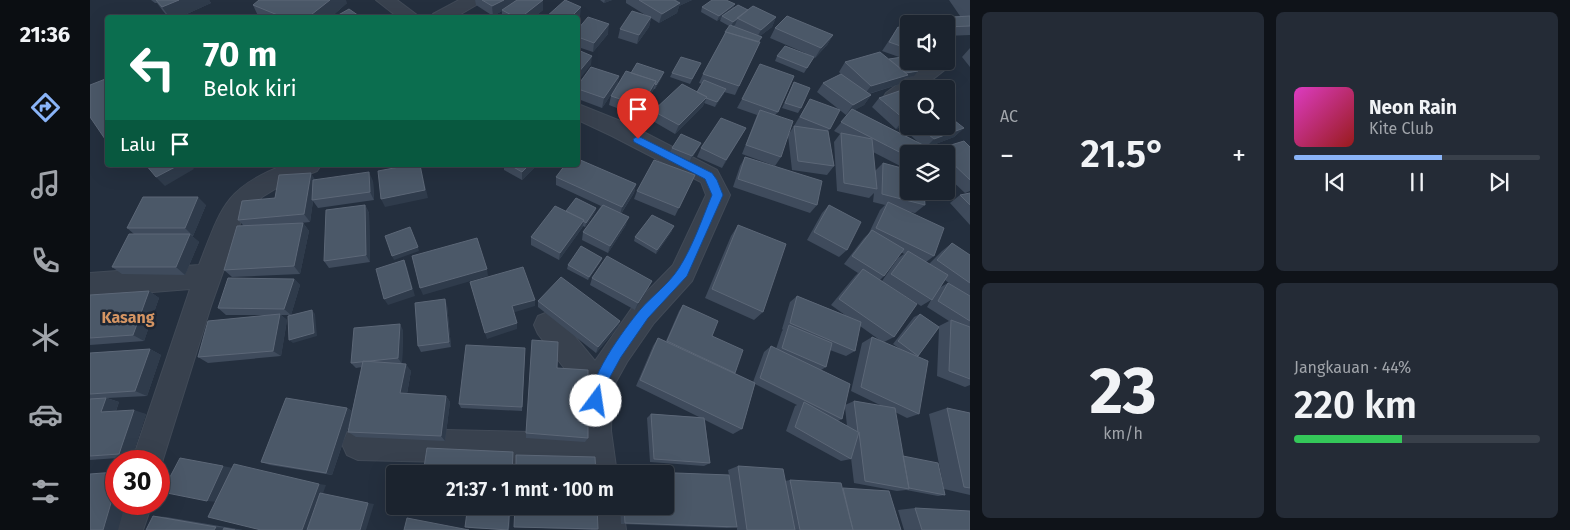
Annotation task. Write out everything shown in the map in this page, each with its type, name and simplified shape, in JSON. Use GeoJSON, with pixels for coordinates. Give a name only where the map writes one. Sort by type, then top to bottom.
{"type":"FeatureCollection","features":[{"type":"Feature","properties":{"kind":"street"},"geometry":{"type":"LineString","coordinates":[[385,0],[408,15]]}},
{"type":"Feature","properties":{"kind":"street"},"geometry":{"type":"LineString","coordinates":[[444,15],[472,0]]}},
{"type":"Feature","properties":{"kind":"street"},"geometry":{"type":"LineString","coordinates":[[892,98],[929,70]]}},
{"type":"Feature","properties":{"kind":"street"},"geometry":{"type":"LineString","coordinates":[[358,444],[599,461],[595,431],[598,386],[617,352],[644,314],[683,273],[718,195],[709,176],[620,130],[580,113]]}},
{"type":"Feature","properties":{"kind":"street"},"geometry":{"type":"LineString","coordinates":[[152,450],[208,276],[232,215],[238,204],[248,194],[304,167]]}},
{"type":"Feature","properties":{"kind":"street"},"geometry":{"type":"LineString","coordinates":[[90,286],[208,276]]}},
{"type":"Feature","properties":{"kind":"street"},"geometry":{"type":"LineString","coordinates":[[548,325],[598,386]]}},
{"type":"Feature","properties":{"kind":"street"},"geometry":{"type":"LineString","coordinates":[[126,530],[131,515]]}},
{"type":"Feature","properties":{"kind":"street"},"geometry":{"type":"LineString","coordinates":[[607,515],[609,530]]}},
{"type":"Feature","properties":{"kind":"building"},"geometry":{"type":"Polygon","coordinates":[[[156,0],[179,0],[162,7],[156,0]]]}},
{"type":"Feature","properties":{"kind":"building"},"geometry":{"type":"Polygon","coordinates":[[[259,0],[330,0],[311,15],[278,15],[253,5],[259,0]]]}},
{"type":"Feature","properties":{"kind":"building"},"geometry":{"type":"Polygon","coordinates":[[[482,0],[504,0],[492,6],[482,0]]]}},
{"type":"Feature","properties":{"kind":"building"},"geometry":{"type":"Polygon","coordinates":[[[517,0],[543,0],[524,15],[511,15],[502,10],[517,0]]]}},
{"type":"Feature","properties":{"kind":"building"},"geometry":{"type":"Polygon","coordinates":[[[565,0],[581,7],[573,15],[548,15],[565,0]]]}},
{"type":"Feature","properties":{"kind":"building"},"geometry":{"type":"Polygon","coordinates":[[[639,0],[674,0],[680,3],[662,14],[639,0]]]}},
{"type":"Feature","properties":{"kind":"building"},"geometry":{"type":"Polygon","coordinates":[[[712,0],[726,0],[735,4],[719,16],[702,7],[712,0]]]}},
{"type":"Feature","properties":{"kind":"building"},"geometry":{"type":"Polygon","coordinates":[[[738,5],[748,10],[733,22],[722,16],[738,5]]]}},
{"type":"Feature","properties":{"kind":"building"},"geometry":{"type":"Polygon","coordinates":[[[753,6],[776,17],[761,30],[737,18],[753,6]]]}},
{"type":"Feature","properties":{"kind":"building"},"geometry":{"type":"Polygon","coordinates":[[[349,9],[358,15],[338,15],[349,9]]]}},
{"type":"Feature","properties":{"kind":"building"},"geometry":{"type":"Polygon","coordinates":[[[632,11],[651,17],[639,35],[620,29],[632,11]]]}},
{"type":"Feature","properties":{"kind":"building"},"geometry":{"type":"Polygon","coordinates":[[[787,16],[833,35],[821,48],[775,28],[787,16]]]}},
{"type":"Feature","properties":{"kind":"building"},"geometry":{"type":"Polygon","coordinates":[[[970,16],[970,26],[955,27],[955,17],[970,16]]]}},
{"type":"Feature","properties":{"kind":"building"},"geometry":{"type":"Polygon","coordinates":[[[588,17],[609,24],[594,43],[580,38],[580,27],[588,17]]]}},
{"type":"Feature","properties":{"kind":"building"},"geometry":{"type":"Polygon","coordinates":[[[730,25],[762,37],[758,42],[725,32],[730,25]]]}},
{"type":"Feature","properties":{"kind":"building"},"geometry":{"type":"Polygon","coordinates":[[[898,27],[900,28],[900,46],[889,42],[898,27]]]}},
{"type":"Feature","properties":{"kind":"building"},"geometry":{"type":"Polygon","coordinates":[[[726,32],[760,42],[739,86],[703,74],[726,32]]]}},
{"type":"Feature","properties":{"kind":"building"},"geometry":{"type":"Polygon","coordinates":[[[785,46],[814,57],[807,68],[777,56],[785,46]]]}},
{"type":"Feature","properties":{"kind":"building"},"geometry":{"type":"Polygon","coordinates":[[[580,51],[592,56],[580,71],[580,51]]]}},
{"type":"Feature","properties":{"kind":"building"},"geometry":{"type":"Polygon","coordinates":[[[880,52],[908,75],[871,86],[845,62],[880,52]]]}},
{"type":"Feature","properties":{"kind":"building"},"geometry":{"type":"Polygon","coordinates":[[[681,57],[701,63],[692,79],[672,73],[681,57]]]}},
{"type":"Feature","properties":{"kind":"building"},"geometry":{"type":"Polygon","coordinates":[[[900,57],[900,68],[889,59],[900,57]]]}},
{"type":"Feature","properties":{"kind":"building"},"geometry":{"type":"Polygon","coordinates":[[[637,63],[664,72],[656,85],[656,81],[631,73],[637,63]]]}},
{"type":"Feature","properties":{"kind":"building"},"geometry":{"type":"Polygon","coordinates":[[[760,64],[794,76],[778,112],[742,99],[760,64]]]}},
{"type":"Feature","properties":{"kind":"building"},"geometry":{"type":"Polygon","coordinates":[[[591,67],[619,76],[604,98],[580,90],[580,82],[591,67]]]}},
{"type":"Feature","properties":{"kind":"building"},"geometry":{"type":"Polygon","coordinates":[[[902,70],[918,71],[906,73],[902,70]]]}},
{"type":"Feature","properties":{"kind":"building"},"geometry":{"type":"Polygon","coordinates":[[[626,71],[656,81],[641,106],[611,96],[626,71]]]}},
{"type":"Feature","properties":{"kind":"building"},"geometry":{"type":"Polygon","coordinates":[[[841,74],[871,95],[853,105],[823,83],[841,74]]]}},
{"type":"Feature","properties":{"kind":"building"},"geometry":{"type":"Polygon","coordinates":[[[105,79],[105,139],[90,117],[90,85],[105,79]]]}},
{"type":"Feature","properties":{"kind":"building"},"geometry":{"type":"Polygon","coordinates":[[[704,80],[726,89],[717,102],[697,92],[704,80]]]}},
{"type":"Feature","properties":{"kind":"building"},"geometry":{"type":"Polygon","coordinates":[[[794,82],[810,88],[801,108],[785,103],[794,82]]]}},
{"type":"Feature","properties":{"kind":"building"},"geometry":{"type":"Polygon","coordinates":[[[682,84],[707,97],[679,125],[653,111],[682,84]]]}},
{"type":"Feature","properties":{"kind":"building"},"geometry":{"type":"Polygon","coordinates":[[[900,91],[900,116],[879,98],[900,91]]]}},
{"type":"Feature","properties":{"kind":"building"},"geometry":{"type":"Polygon","coordinates":[[[810,99],[840,110],[830,129],[800,117],[810,99]]]}},
{"type":"Feature","properties":{"kind":"building"},"geometry":{"type":"Polygon","coordinates":[[[852,109],[923,145],[900,145],[900,152],[841,122],[852,109]]]}},
{"type":"Feature","properties":{"kind":"building"},"geometry":{"type":"Polygon","coordinates":[[[760,110],[793,121],[781,157],[746,145],[760,110]]]}},
{"type":"Feature","properties":{"kind":"building"},"geometry":{"type":"Polygon","coordinates":[[[721,118],[746,128],[726,160],[701,148],[721,118]]]}},
{"type":"Feature","properties":{"kind":"building"},"geometry":{"type":"Polygon","coordinates":[[[955,121],[964,128],[955,131],[955,121]]]}},
{"type":"Feature","properties":{"kind":"building"},"geometry":{"type":"Polygon","coordinates":[[[794,126],[828,131],[834,166],[798,161],[794,126]]]}},
{"type":"Feature","properties":{"kind":"building"},"geometry":{"type":"Polygon","coordinates":[[[841,133],[872,139],[877,189],[844,183],[841,133]]]}},
{"type":"Feature","properties":{"kind":"building"},"geometry":{"type":"Polygon","coordinates":[[[681,134],[701,143],[692,156],[672,148],[681,134]]]}},
{"type":"Feature","properties":{"kind":"building"},"geometry":{"type":"Polygon","coordinates":[[[929,135],[945,135],[934,139],[929,135]]]}},
{"type":"Feature","properties":{"kind":"building"},"geometry":{"type":"Polygon","coordinates":[[[964,141],[970,147],[970,180],[955,166],[955,145],[951,145],[964,141]]]}},
{"type":"Feature","properties":{"kind":"building"},"geometry":{"type":"Polygon","coordinates":[[[745,157],[822,181],[817,205],[738,179],[745,157]]]}},
{"type":"Feature","properties":{"kind":"building"},"geometry":{"type":"Polygon","coordinates":[[[580,160],[636,184],[622,207],[556,177],[564,167],[580,167],[580,160]]]}},
{"type":"Feature","properties":{"kind":"building"},"geometry":{"type":"Polygon","coordinates":[[[654,160],[695,175],[679,208],[637,191],[654,160]]]}},
{"type":"Feature","properties":{"kind":"building"},"geometry":{"type":"Polygon","coordinates":[[[883,163],[900,168],[900,199],[882,194],[883,163]]]}},
{"type":"Feature","properties":{"kind":"building"},"geometry":{"type":"Polygon","coordinates":[[[148,167],[175,167],[156,177],[148,167]]]}},
{"type":"Feature","properties":{"kind":"building"},"geometry":{"type":"Polygon","coordinates":[[[399,167],[420,167],[425,190],[381,199],[378,171],[399,167]]]}},
{"type":"Feature","properties":{"kind":"building"},"geometry":{"type":"Polygon","coordinates":[[[513,167],[527,167],[522,172],[513,167]]]}},
{"type":"Feature","properties":{"kind":"building"},"geometry":{"type":"Polygon","coordinates":[[[369,172],[370,192],[312,200],[313,180],[369,172]]]}},
{"type":"Feature","properties":{"kind":"building"},"geometry":{"type":"Polygon","coordinates":[[[311,173],[304,214],[238,220],[242,201],[275,198],[279,175],[311,173]]]}},
{"type":"Feature","properties":{"kind":"building"},"geometry":{"type":"Polygon","coordinates":[[[970,193],[970,205],[960,195],[970,193]]]}},
{"type":"Feature","properties":{"kind":"building"},"geometry":{"type":"Polygon","coordinates":[[[143,197],[198,197],[185,228],[127,228],[143,197]]]}},
{"type":"Feature","properties":{"kind":"building"},"geometry":{"type":"Polygon","coordinates":[[[576,198],[596,208],[586,223],[584,220],[566,211],[576,198]]]}},
{"type":"Feature","properties":{"kind":"building"},"geometry":{"type":"Polygon","coordinates":[[[905,200],[925,200],[925,205],[905,200]]]}},
{"type":"Feature","properties":{"kind":"building"},"geometry":{"type":"Polygon","coordinates":[[[888,202],[944,228],[934,256],[876,228],[888,202]]]}},
{"type":"Feature","properties":{"kind":"building"},"geometry":{"type":"Polygon","coordinates":[[[365,205],[366,255],[324,261],[326,210],[365,205]]]}},
{"type":"Feature","properties":{"kind":"building"},"geometry":{"type":"Polygon","coordinates":[[[603,205],[629,217],[610,246],[583,232],[603,205]]]}},
{"type":"Feature","properties":{"kind":"building"},"geometry":{"type":"Polygon","coordinates":[[[829,205],[861,222],[847,250],[814,232],[829,205]]]}},
{"type":"Feature","properties":{"kind":"building"},"geometry":{"type":"Polygon","coordinates":[[[555,206],[584,220],[560,253],[531,237],[555,206]]]}},
{"type":"Feature","properties":{"kind":"building"},"geometry":{"type":"Polygon","coordinates":[[[652,215],[674,226],[657,250],[635,237],[652,215]]]}},
{"type":"Feature","properties":{"kind":"building"},"geometry":{"type":"Polygon","coordinates":[[[303,223],[294,266],[224,270],[237,226],[303,223]]]}},
{"type":"Feature","properties":{"kind":"building"},"geometry":{"type":"Polygon","coordinates":[[[738,225],[786,244],[763,312],[712,289],[738,225]]]}},
{"type":"Feature","properties":{"kind":"building"},"geometry":{"type":"Polygon","coordinates":[[[410,227],[418,247],[392,256],[385,236],[410,227]]]}},
{"type":"Feature","properties":{"kind":"building"},"geometry":{"type":"Polygon","coordinates":[[[872,230],[904,249],[884,276],[852,256],[872,230]]]}},
{"type":"Feature","properties":{"kind":"building"},"geometry":{"type":"Polygon","coordinates":[[[129,234],[190,234],[176,267],[112,267],[129,234]]]}},
{"type":"Feature","properties":{"kind":"building"},"geometry":{"type":"Polygon","coordinates":[[[477,238],[487,269],[420,288],[412,256],[477,238]]]}},
{"type":"Feature","properties":{"kind":"building"},"geometry":{"type":"Polygon","coordinates":[[[952,243],[970,255],[970,283],[937,260],[952,243]]]}},
{"type":"Feature","properties":{"kind":"building"},"geometry":{"type":"Polygon","coordinates":[[[581,246],[602,258],[589,277],[568,265],[581,246]]]}},
{"type":"Feature","properties":{"kind":"building"},"geometry":{"type":"Polygon","coordinates":[[[908,251],[948,275],[932,300],[891,274],[908,251]]]}},
{"type":"Feature","properties":{"kind":"building"},"geometry":{"type":"Polygon","coordinates":[[[607,256],[652,281],[638,303],[592,278],[607,256]]]}},
{"type":"Feature","properties":{"kind":"building"},"geometry":{"type":"Polygon","coordinates":[[[404,260],[412,289],[384,299],[376,269],[404,260]]]}},
{"type":"Feature","properties":{"kind":"building"},"geometry":{"type":"Polygon","coordinates":[[[523,267],[535,300],[512,306],[517,323],[485,333],[470,282],[523,267]]]}},
{"type":"Feature","properties":{"kind":"building"},"geometry":{"type":"Polygon","coordinates":[[[863,269],[917,304],[894,337],[839,299],[863,269]]]}},
{"type":"Feature","properties":{"kind":"building"},"geometry":{"type":"Polygon","coordinates":[[[561,277],[620,321],[598,347],[538,301],[561,277]]]}},
{"type":"Feature","properties":{"kind":"building"},"geometry":{"type":"Polygon","coordinates":[[[228,278],[294,279],[284,309],[218,308],[228,278]]]}},
{"type":"Feature","properties":{"kind":"building"},"geometry":{"type":"Polygon","coordinates":[[[948,283],[970,296],[970,321],[938,301],[948,283]]]}},
{"type":"Feature","properties":{"kind":"building"},"geometry":{"type":"Polygon","coordinates":[[[149,291],[133,335],[90,338],[90,295],[149,291]]]}},
{"type":"Feature","properties":{"kind":"building"},"geometry":{"type":"Polygon","coordinates":[[[797,296],[861,322],[855,351],[790,323],[797,296]]]}},
{"type":"Feature","properties":{"kind":"building"},"geometry":{"type":"Polygon","coordinates":[[[445,299],[449,342],[418,346],[415,303],[445,299]]]}},
{"type":"Feature","properties":{"kind":"building"},"geometry":{"type":"Polygon","coordinates":[[[683,305],[718,321],[712,336],[743,350],[735,373],[667,341],[683,305]]]}},
{"type":"Feature","properties":{"kind":"building"},"geometry":{"type":"Polygon","coordinates":[[[312,310],[314,333],[289,340],[288,316],[312,310]]]}},
{"type":"Feature","properties":{"kind":"building"},"geometry":{"type":"Polygon","coordinates":[[[280,314],[273,351],[198,357],[208,321],[280,314]]]}},
{"type":"Feature","properties":{"kind":"building"},"geometry":{"type":"Polygon","coordinates":[[[920,314],[939,327],[918,356],[898,341],[920,314]]]}},
{"type":"Feature","properties":{"kind":"building"},"geometry":{"type":"Polygon","coordinates":[[[951,320],[970,327],[970,379],[949,371],[951,320]]]}},
{"type":"Feature","properties":{"kind":"building"},"geometry":{"type":"Polygon","coordinates":[[[400,324],[398,358],[351,363],[354,328],[400,324]]]}},
{"type":"Feature","properties":{"kind":"building"},"geometry":{"type":"Polygon","coordinates":[[[789,325],[832,343],[826,367],[782,348],[789,325]]]}},
{"type":"Feature","properties":{"kind":"building"},"geometry":{"type":"Polygon","coordinates":[[[872,337],[928,361],[919,414],[861,387],[872,337]]]}},
{"type":"Feature","properties":{"kind":"building"},"geometry":{"type":"Polygon","coordinates":[[[658,338],[755,383],[742,429],[640,380],[658,338]]]}},
{"type":"Feature","properties":{"kind":"building"},"geometry":{"type":"Polygon","coordinates":[[[532,340],[558,342],[557,368],[588,370],[588,438],[526,433],[532,340]]]}},
{"type":"Feature","properties":{"kind":"building"},"geometry":{"type":"Polygon","coordinates":[[[466,345],[525,348],[522,407],[459,404],[466,345]]]}},
{"type":"Feature","properties":{"kind":"building"},"geometry":{"type":"Polygon","coordinates":[[[771,346],[850,384],[842,419],[760,378],[771,346]]]}},
{"type":"Feature","properties":{"kind":"building"},"geometry":{"type":"Polygon","coordinates":[[[150,349],[135,391],[90,394],[90,353],[150,349]]]}},
{"type":"Feature","properties":{"kind":"building"},"geometry":{"type":"Polygon","coordinates":[[[363,361],[406,364],[400,393],[446,396],[441,436],[348,432],[363,361]]]}},
{"type":"Feature","properties":{"kind":"building"},"geometry":{"type":"Polygon","coordinates":[[[106,398],[101,412],[134,410],[120,450],[105,450],[105,455],[90,456],[90,399],[106,398]]]}},
{"type":"Feature","properties":{"kind":"building"},"geometry":{"type":"Polygon","coordinates":[[[286,398],[347,408],[326,473],[261,462],[286,398]]]}},
{"type":"Feature","properties":{"kind":"building"},"geometry":{"type":"Polygon","coordinates":[[[854,401],[895,408],[909,489],[865,481],[859,432],[851,459],[795,427],[804,402],[858,432],[854,401]]]}},
{"type":"Feature","properties":{"kind":"building"},"geometry":{"type":"Polygon","coordinates":[[[947,408],[970,413],[970,488],[964,487],[947,408]]]}},
{"type":"Feature","properties":{"kind":"building"},"geometry":{"type":"Polygon","coordinates":[[[651,414],[704,418],[710,463],[654,459],[651,414]]]}},
{"type":"Feature","properties":{"kind":"building"},"geometry":{"type":"Polygon","coordinates":[[[427,448],[513,452],[512,465],[424,465],[427,448]]]}},
{"type":"Feature","properties":{"kind":"building"},"geometry":{"type":"Polygon","coordinates":[[[516,455],[595,457],[595,465],[516,465],[516,455]]]}},
{"type":"Feature","properties":{"kind":"building"},"geometry":{"type":"Polygon","coordinates":[[[903,456],[938,463],[945,495],[909,488],[903,456]]]}},
{"type":"Feature","properties":{"kind":"building"},"geometry":{"type":"Polygon","coordinates":[[[180,458],[223,466],[207,501],[170,494],[170,477],[180,458]]]}},
{"type":"Feature","properties":{"kind":"building"},"geometry":{"type":"Polygon","coordinates":[[[234,464],[319,484],[302,530],[261,530],[208,517],[234,464]]]}},
{"type":"Feature","properties":{"kind":"building"},"geometry":{"type":"Polygon","coordinates":[[[738,466],[783,469],[795,530],[747,530],[738,466]]]}},
{"type":"Feature","properties":{"kind":"building"},"geometry":{"type":"Polygon","coordinates":[[[105,473],[105,515],[107,515],[103,530],[90,530],[90,474],[105,473]]]}},
{"type":"Feature","properties":{"kind":"building"},"geometry":{"type":"Polygon","coordinates":[[[674,473],[729,475],[737,527],[625,523],[625,515],[674,515],[674,473]]]}},
{"type":"Feature","properties":{"kind":"building"},"geometry":{"type":"Polygon","coordinates":[[[790,480],[841,483],[853,530],[800,530],[790,480]]]}},
{"type":"Feature","properties":{"kind":"building"},"geometry":{"type":"Polygon","coordinates":[[[843,488],[889,491],[901,530],[853,530],[843,488]]]}},
{"type":"Feature","properties":{"kind":"building"},"geometry":{"type":"Polygon","coordinates":[[[320,493],[368,503],[360,530],[307,530],[320,493]]]}},
{"type":"Feature","properties":{"kind":"building"},"geometry":{"type":"Polygon","coordinates":[[[915,508],[970,511],[970,530],[922,530],[915,508]]]}},
{"type":"Feature","properties":{"kind":"building"},"geometry":{"type":"Polygon","coordinates":[[[467,515],[509,515],[508,530],[465,527],[467,515]]]}},
{"type":"Feature","properties":{"kind":"building"},"geometry":{"type":"Polygon","coordinates":[[[515,515],[597,515],[598,529],[514,527],[515,515]]]}},
{"type":"Feature","properties":{"kind":"building"},"geometry":{"type":"Polygon","coordinates":[[[153,516],[216,527],[214,530],[146,530],[153,516]]]}},
{"type":"Feature","properties":{"kind":"building"},"geometry":{"type":"Polygon","coordinates":[[[407,518],[469,530],[404,530],[407,518]]]}},
{"type":"Feature","properties":{"kind":"district","name":"Kasang"},"geometry":{"type":"Point","coordinates":[128,317]}},
{"type":"Feature","properties":{"kind":"route"},"geometry":{"type":"LineString","coordinates":[[596,401],[598,386],[617,352],[644,314],[683,273],[704,221],[718,195],[709,176],[638,139]]}}]}
